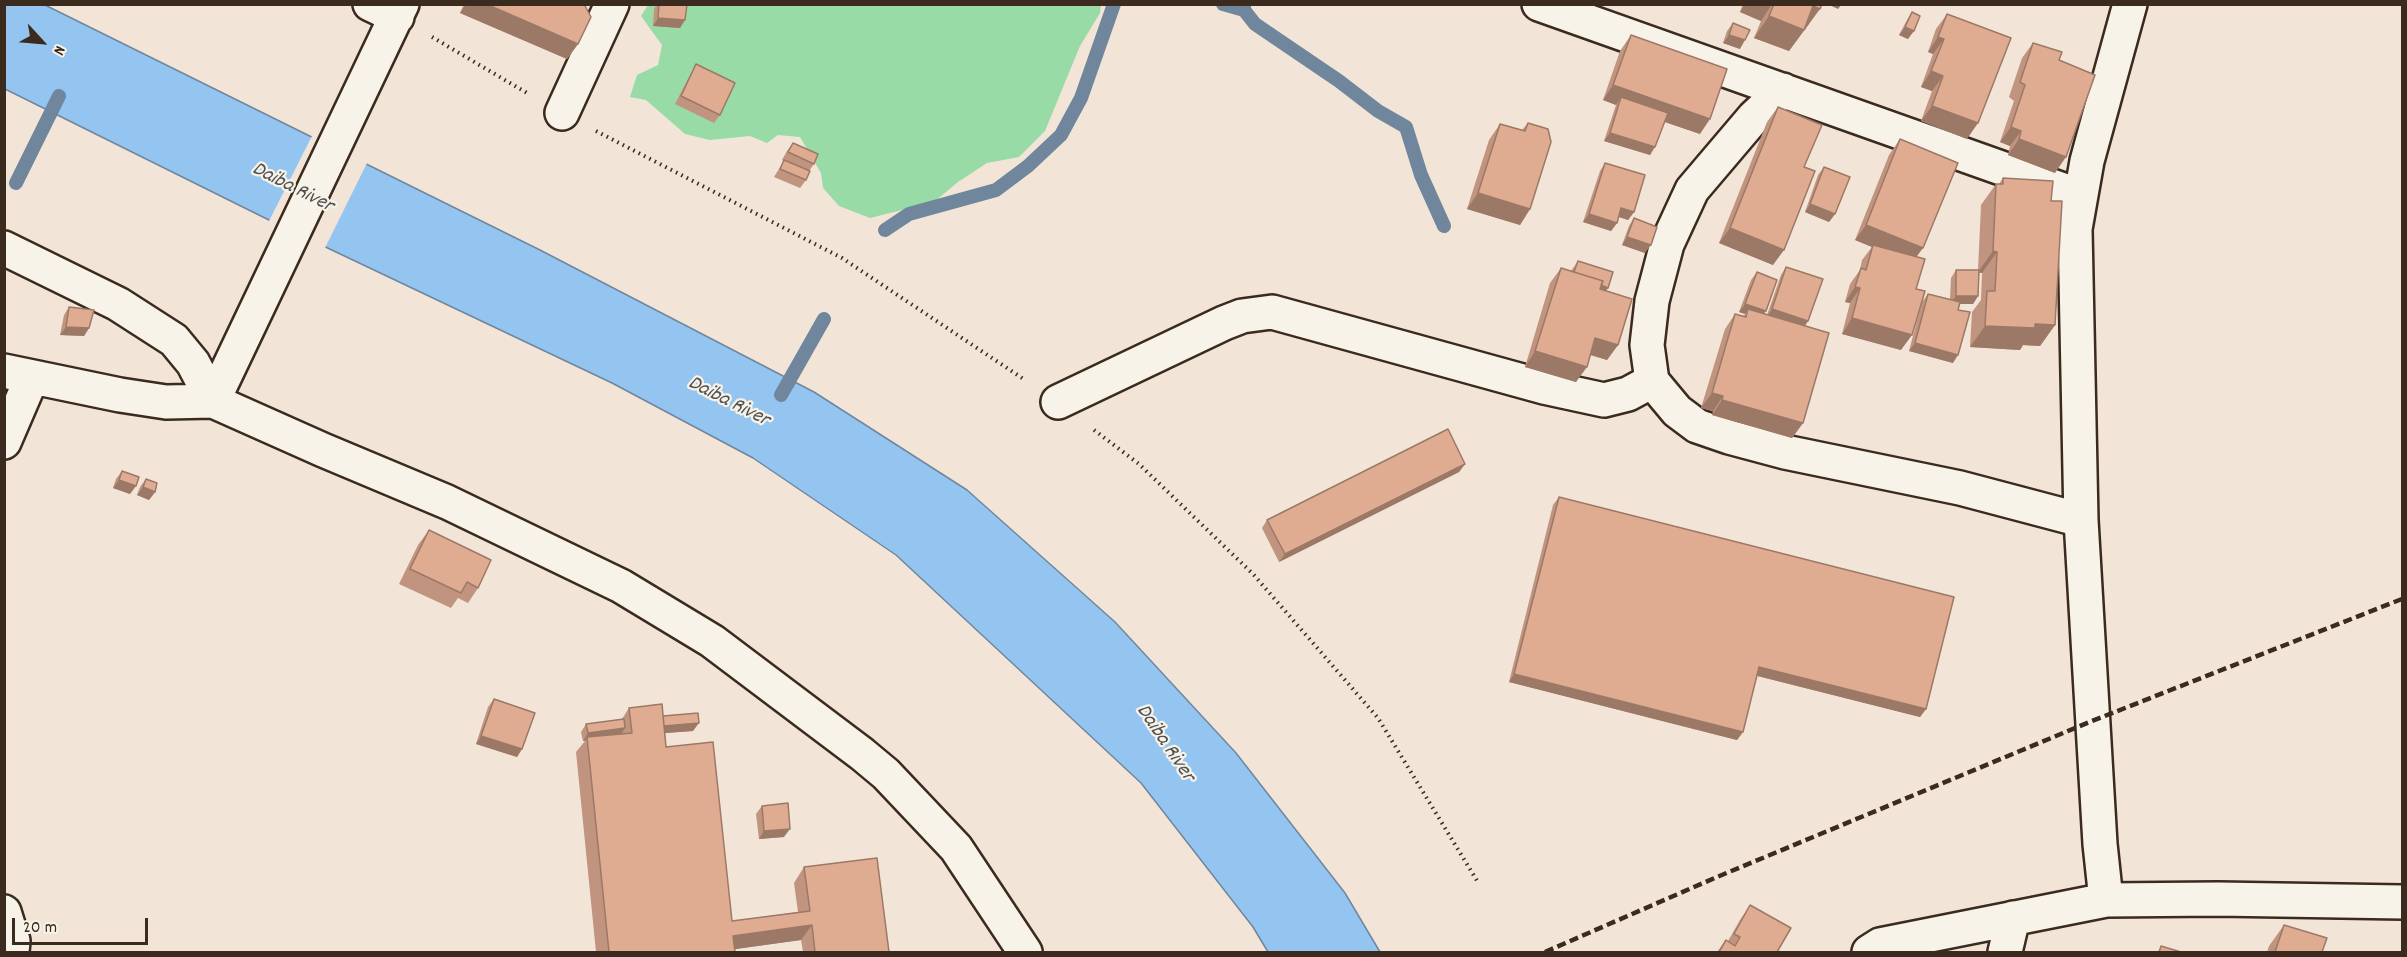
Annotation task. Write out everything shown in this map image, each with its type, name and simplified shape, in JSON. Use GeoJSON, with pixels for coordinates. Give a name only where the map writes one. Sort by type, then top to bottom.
{"type":"FeatureCollection","features":[{"type":"Feature","properties":{"kind":"street"},"geometry":{"type":"LineString","coordinates":[[1539,4],[2080,196]]}},
{"type":"Feature","properties":{"kind":"street"},"geometry":{"type":"LineString","coordinates":[[2106,900],[2098,822],[2081,520],[2075,228],[2087,161],[2130,4]]}},
{"type":"Feature","properties":{"kind":"street"},"geometry":{"type":"LineString","coordinates":[[562,113],[607,7]]}},
{"type":"Feature","properties":{"kind":"street"},"geometry":{"type":"LineString","coordinates":[[213,401],[389,15]]}},
{"type":"Feature","properties":{"kind":"street"},"geometry":{"type":"LineString","coordinates":[[1783,90],[1748,125],[1692,190],[1667,243],[1652,301],[1647,345],[1652,381],[1677,411],[1697,426],[1729,437],[1785,452],[1960,488],[2081,520]]}},
{"type":"Feature","properties":{"kind":"street"},"geometry":{"type":"LineString","coordinates":[[4,248],[118,304],[174,340],[193,363],[213,401]]}},
{"type":"Feature","properties":{"kind":"street"},"geometry":{"type":"LineString","coordinates":[[1058,402],[1224,323],[1242,316],[1272,312],[1533,384],[1604,400],[1628,394],[1652,381]]}},
{"type":"Feature","properties":{"kind":"street"},"geometry":{"type":"LineString","coordinates":[[4,442],[18,374],[166,402],[213,401],[457,507],[621,586],[712,641],[862,754],[912,799],[956,848],[1025,952]]}},
{"type":"Feature","properties":{"kind":"street"},"geometry":{"type":"LineString","coordinates":[[1869,952],[1880,945],[2106,900],[2403,902]]}},
{"type":"Feature","properties":{"kind":"street"},"geometry":{"type":"LineString","coordinates":[[4,912],[13,941],[12,952]]}},
{"type":"Feature","properties":{"kind":"street"},"geometry":{"type":"LineString","coordinates":[[2005,952],[2013,918]]}},
{"type":"Feature","properties":{"kind":"path"},"geometry":{"type":"LineString","coordinates":[[389,15],[562,113],[842,258],[1058,402],[1139,464],[1253,574],[1378,718],[1479,884]]}},
{"type":"Feature","properties":{"kind":"green space"},"geometry":{"type":"Polygon","coordinates":[[[648,5],[1101,5],[1100,13],[1080,46],[1045,131],[1019,157],[987,163],[958,182],[934,202],[870,218],[839,206],[823,188],[821,173],[800,137],[778,135],[767,143],[750,136],[710,140],[685,134],[646,100],[630,97],[637,75],[658,65],[662,45],[641,16],[648,5]]]}},
{"type":"Feature","properties":{"kind":"water","name":"Daiba River"},"geometry":{"type":"Polygon","coordinates":[[[4,5],[45,5],[540,250],[814,392],[967,490],[1115,622],[1236,753],[1345,893],[1380,952],[1268,952],[1253,927],[1141,783],[896,555],[753,458],[612,383],[277,224],[5,89],[4,5]]]}},
{"type":"Feature","properties":{"kind":"pier"},"geometry":{"type":"Polygon","coordinates":[[[313,134],[368,161],[324,250],[268,223],[313,134]]]}},
{"type":"Feature","properties":{"kind":"building"},"geometry":{"type":"Polygon","coordinates":[[[486,4],[584,4],[591,17],[578,44],[486,4]]]}},
{"type":"Feature","properties":{"kind":"building"},"geometry":{"type":"Polygon","coordinates":[[[659,4],[687,4],[685,20],[658,18],[659,4]]]}},
{"type":"Feature","properties":{"kind":"building"},"geometry":{"type":"Polygon","coordinates":[[[1774,4],[1822,4],[1820,9],[1813,6],[1804,30],[1769,16],[1774,4]]]}},
{"type":"Feature","properties":{"kind":"building"},"geometry":{"type":"Polygon","coordinates":[[[1912,12],[1920,16],[1914,31],[1905,27],[1912,12]]]}},
{"type":"Feature","properties":{"kind":"building"},"geometry":{"type":"Polygon","coordinates":[[[1947,14],[2011,38],[1978,123],[1932,106],[1943,76],[1931,71],[1944,39],[1938,37],[1947,14]]]}},
{"type":"Feature","properties":{"kind":"building"},"geometry":{"type":"Polygon","coordinates":[[[1733,23],[1750,30],[1745,40],[1729,35],[1733,23]]]}},
{"type":"Feature","properties":{"kind":"building"},"geometry":{"type":"Polygon","coordinates":[[[1631,35],[1727,69],[1710,119],[1613,85],[1631,35]]]}},
{"type":"Feature","properties":{"kind":"building"},"geometry":{"type":"Polygon","coordinates":[[[2033,43],[2062,52],[2059,60],[2095,75],[2066,157],[2019,139],[2021,131],[2011,127],[2025,85],[2020,82],[2033,43]]]}},
{"type":"Feature","properties":{"kind":"building"},"geometry":{"type":"Polygon","coordinates":[[[696,64],[735,83],[720,115],[681,96],[696,64]]]}},
{"type":"Feature","properties":{"kind":"building"},"geometry":{"type":"Polygon","coordinates":[[[1621,97],[1668,113],[1655,147],[1610,133],[1621,97]]]}},
{"type":"Feature","properties":{"kind":"building"},"geometry":{"type":"Polygon","coordinates":[[[1778,107],[1822,125],[1804,167],[1815,171],[1784,250],[1730,228],[1778,107]]]}},
{"type":"Feature","properties":{"kind":"building"},"geometry":{"type":"Polygon","coordinates":[[[1528,123],[1548,129],[1551,142],[1530,209],[1478,193],[1500,124],[1525,131],[1528,123]]]}},
{"type":"Feature","properties":{"kind":"building"},"geometry":{"type":"Polygon","coordinates":[[[1900,139],[1958,163],[1923,248],[1866,225],[1900,139]]]}},
{"type":"Feature","properties":{"kind":"building"},"geometry":{"type":"Polygon","coordinates":[[[793,143],[818,154],[814,164],[788,152],[793,143]]]}},
{"type":"Feature","properties":{"kind":"building"},"geometry":{"type":"Polygon","coordinates":[[[784,160],[810,171],[806,180],[780,169],[784,160]]]}},
{"type":"Feature","properties":{"kind":"building"},"geometry":{"type":"Polygon","coordinates":[[[1605,163],[1645,175],[1634,212],[1621,208],[1617,223],[1589,214],[1605,163]]]}},
{"type":"Feature","properties":{"kind":"building"},"geometry":{"type":"Polygon","coordinates":[[[1824,167],[1850,177],[1835,214],[1810,204],[1824,167]]]}},
{"type":"Feature","properties":{"kind":"building"},"geometry":{"type":"Polygon","coordinates":[[[2003,178],[2053,181],[2051,201],[2062,201],[2055,325],[2035,324],[2035,328],[1985,326],[1987,291],[1995,291],[1997,252],[1993,251],[1996,184],[2003,184],[2003,178]]]}},
{"type":"Feature","properties":{"kind":"building"},"geometry":{"type":"Polygon","coordinates":[[[1634,218],[1657,227],[1651,245],[1627,237],[1634,218]]]}},
{"type":"Feature","properties":{"kind":"building"},"geometry":{"type":"Polygon","coordinates":[[[1873,245],[1925,259],[1916,289],[1925,291],[1912,335],[1852,318],[1860,288],[1855,287],[1861,268],[1866,270],[1873,245]]]}},
{"type":"Feature","properties":{"kind":"building"},"geometry":{"type":"Polygon","coordinates":[[[1578,261],[1613,272],[1608,288],[1601,285],[1603,281],[1574,272],[1578,261]]]}},
{"type":"Feature","properties":{"kind":"building"},"geometry":{"type":"Polygon","coordinates":[[[1786,267],[1823,279],[1808,321],[1772,309],[1786,267]]]}},
{"type":"Feature","properties":{"kind":"building"},"geometry":{"type":"Polygon","coordinates":[[[1561,268],[1603,281],[1600,289],[1632,299],[1618,345],[1595,338],[1587,367],[1535,351],[1561,268]]]}},
{"type":"Feature","properties":{"kind":"building"},"geometry":{"type":"Polygon","coordinates":[[[1956,270],[1979,270],[1978,296],[1956,296],[1956,270]]]}},
{"type":"Feature","properties":{"kind":"building"},"geometry":{"type":"Polygon","coordinates":[[[1757,272],[1777,280],[1766,311],[1745,304],[1757,272]]]}},
{"type":"Feature","properties":{"kind":"building"},"geometry":{"type":"Polygon","coordinates":[[[1928,294],[1960,302],[1958,310],[1970,312],[1958,355],[1915,343],[1928,294]]]}},
{"type":"Feature","properties":{"kind":"building"},"geometry":{"type":"Polygon","coordinates":[[[69,307],[94,310],[89,328],[66,327],[69,307]]]}},
{"type":"Feature","properties":{"kind":"building"},"geometry":{"type":"Polygon","coordinates":[[[1748,309],[1829,333],[1803,423],[1722,400],[1723,396],[1712,393],[1735,314],[1746,317],[1748,309]]]}},
{"type":"Feature","properties":{"kind":"building"},"geometry":{"type":"Polygon","coordinates":[[[1448,429],[1465,464],[1285,554],[1267,520],[1448,429]]]}},
{"type":"Feature","properties":{"kind":"building"},"geometry":{"type":"Polygon","coordinates":[[[122,471],[139,477],[136,486],[119,480],[122,471]]]}},
{"type":"Feature","properties":{"kind":"building"},"geometry":{"type":"Polygon","coordinates":[[[146,479],[157,483],[155,492],[143,487],[146,479]]]}},
{"type":"Feature","properties":{"kind":"building"},"geometry":{"type":"Polygon","coordinates":[[[1559,497],[1954,597],[1926,709],[1759,667],[1743,732],[1514,674],[1559,497]]]}},
{"type":"Feature","properties":{"kind":"building"},"geometry":{"type":"Polygon","coordinates":[[[429,530],[491,560],[478,588],[467,582],[461,593],[410,569],[429,530]]]}},
{"type":"Feature","properties":{"kind":"building"},"geometry":{"type":"Polygon","coordinates":[[[494,699],[535,713],[522,749],[481,736],[494,699]]]}},
{"type":"Feature","properties":{"kind":"building"},"geometry":{"type":"Polygon","coordinates":[[[662,704],[666,747],[713,742],[732,921],[810,911],[804,867],[877,858],[889,952],[815,952],[812,925],[733,936],[735,952],[609,952],[587,737],[632,733],[629,708],[662,704]]]}},
{"type":"Feature","properties":{"kind":"building"},"geometry":{"type":"Polygon","coordinates":[[[698,713],[699,723],[664,726],[663,716],[698,713]]]}},
{"type":"Feature","properties":{"kind":"building"},"geometry":{"type":"Polygon","coordinates":[[[624,719],[625,728],[588,733],[586,724],[624,719]]]}},
{"type":"Feature","properties":{"kind":"building"},"geometry":{"type":"Polygon","coordinates":[[[788,803],[790,829],[764,831],[762,806],[788,803]]]}},
{"type":"Feature","properties":{"kind":"building"},"geometry":{"type":"Polygon","coordinates":[[[1750,905],[1791,928],[1777,952],[1719,952],[1726,940],[1735,946],[1740,937],[1734,934],[1750,905]]]}},
{"type":"Feature","properties":{"kind":"building"},"geometry":{"type":"Polygon","coordinates":[[[2284,925],[2327,938],[2322,952],[2275,952],[2284,925]]]}},
{"type":"Feature","properties":{"kind":"building"},"geometry":{"type":"Polygon","coordinates":[[[2161,946],[2181,952],[2159,952],[2161,946]]]}},
{"type":"Feature","properties":{"kind":"waterway"},"geometry":{"type":"LineString","coordinates":[[885,230],[909,214],[996,190],[1028,166],[1061,135],[1081,98],[1114,4]]}},
{"type":"Feature","properties":{"kind":"waterway"},"geometry":{"type":"LineString","coordinates":[[1223,4],[1244,10],[1244,4]]}},
{"type":"Feature","properties":{"kind":"waterway"},"geometry":{"type":"LineString","coordinates":[[1244,10],[1255,24],[1339,81],[1378,111],[1406,127],[1421,175],[1444,226]]}},
{"type":"Feature","properties":{"kind":"waterway"},"geometry":{"type":"LineString","coordinates":[[16,183],[59,96]]}},
{"type":"Feature","properties":{"kind":"waterway"},"geometry":{"type":"LineString","coordinates":[[781,395],[824,319]]}},
{"type":"Feature","properties":{"kind":"railway"},"geometry":{"type":"LineString","coordinates":[[1545,952],[1717,877],[2092,721],[2402,599]]}}]}
